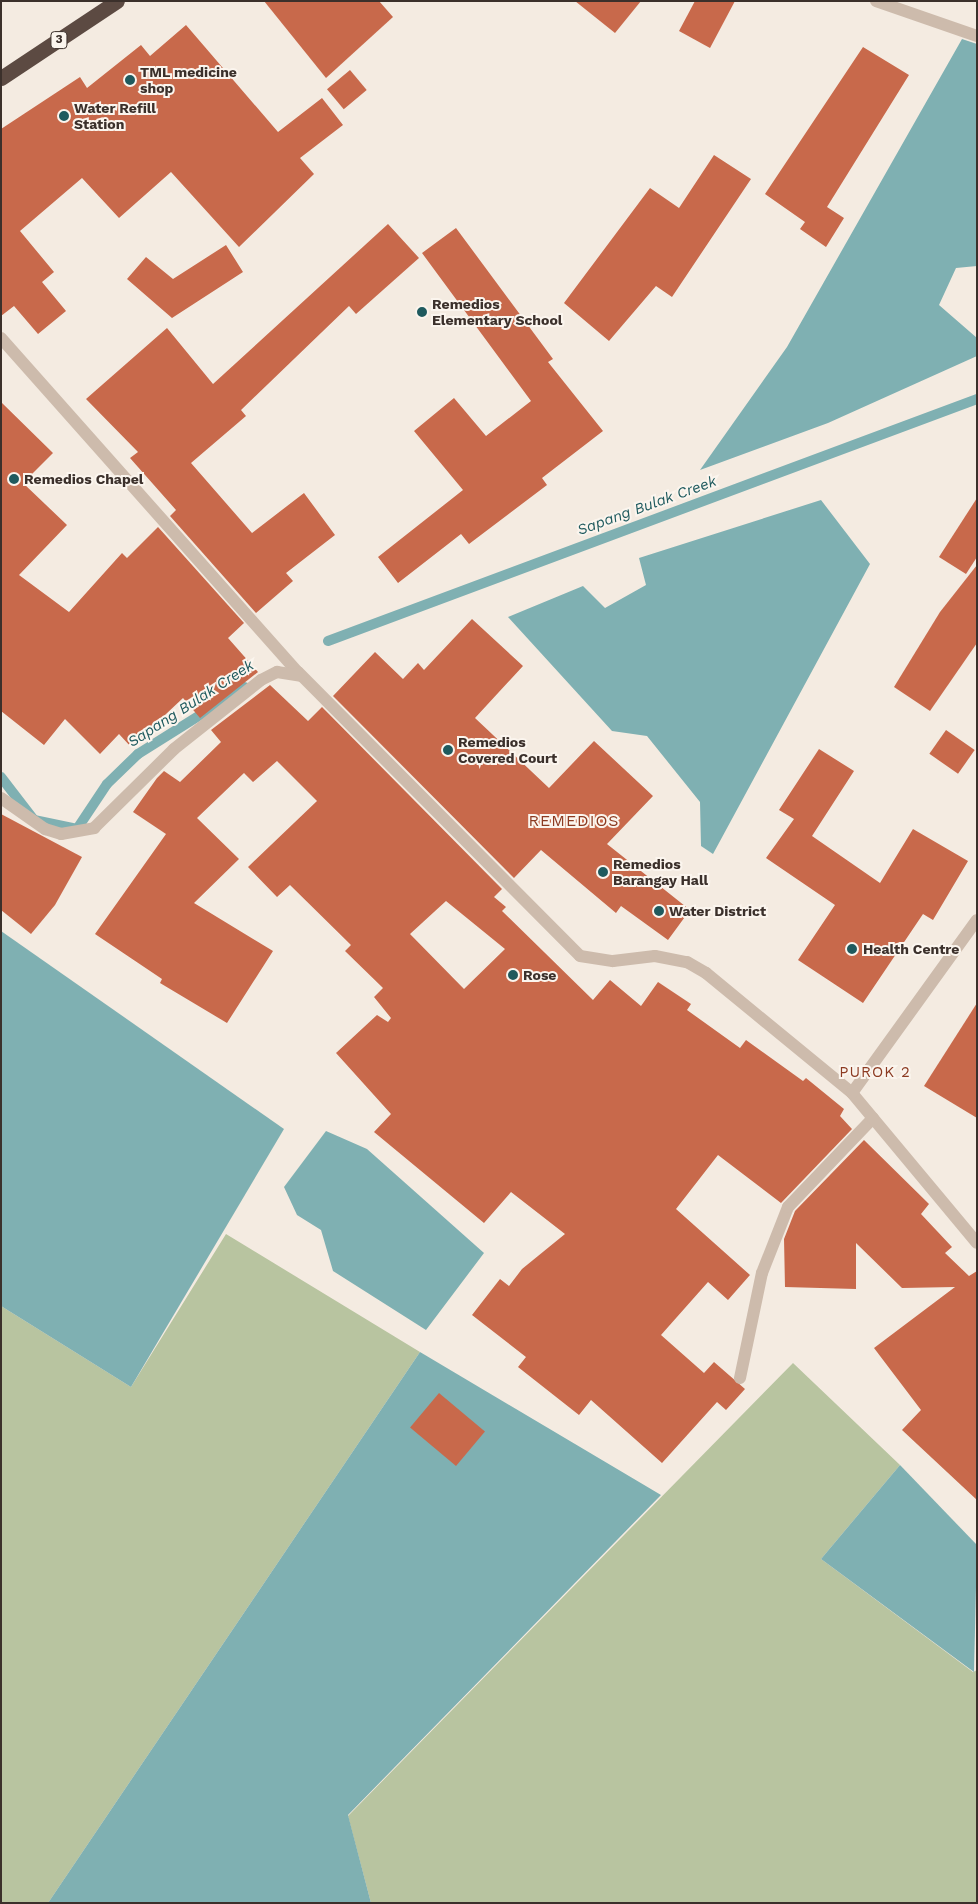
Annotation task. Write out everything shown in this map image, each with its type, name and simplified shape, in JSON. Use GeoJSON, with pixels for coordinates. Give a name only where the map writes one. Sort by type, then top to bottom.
{"type":"FeatureCollection","features":[{"type":"Feature","properties":{"kind":"highway","name":"3"},"geometry":{"type":"LineString","coordinates":[[1,78],[118,1]]}},
{"type":"Feature","properties":{"kind":"street"},"geometry":{"type":"LineString","coordinates":[[876,1],[977,36]]}},
{"type":"Feature","properties":{"kind":"street"},"geometry":{"type":"LineString","coordinates":[[1,338],[301,676],[580,956],[613,961],[655,956],[687,962],[852,1092],[977,1243]]}},
{"type":"Feature","properties":{"kind":"street"},"geometry":{"type":"LineString","coordinates":[[1,798],[45,828],[62,834],[94,828],[174,749],[261,680],[277,672],[301,676]]}},
{"type":"Feature","properties":{"kind":"street"},"geometry":{"type":"LineString","coordinates":[[852,1092],[977,920]]}},
{"type":"Feature","properties":{"kind":"street"},"geometry":{"type":"LineString","coordinates":[[740,1378],[762,1273],[788,1207],[873,1118]]}},
{"type":"Feature","properties":{"kind":"green space"},"geometry":{"type":"Polygon","coordinates":[[[226,1234],[420,1352],[48,1903],[1,1903],[1,1306],[131,1387],[226,1234]]]}},
{"type":"Feature","properties":{"kind":"green space"},"geometry":{"type":"Polygon","coordinates":[[[793,1363],[900,1465],[821,1559],[973,1672],[977,1670],[977,1903],[371,1903],[348,1816],[793,1363]]]}},
{"type":"Feature","properties":{"kind":"water"},"geometry":{"type":"Polygon","coordinates":[[[962,39],[977,44],[977,266],[956,268],[939,305],[977,338],[977,356],[828,423],[700,470],[787,347],[962,39]]]}},
{"type":"Feature","properties":{"kind":"water"},"geometry":{"type":"Polygon","coordinates":[[[821,500],[870,564],[713,854],[701,846],[700,802],[647,736],[612,731],[508,617],[583,586],[605,608],[646,585],[639,558],[821,500]]]}},
{"type":"Feature","properties":{"kind":"water"},"geometry":{"type":"Polygon","coordinates":[[[1,931],[284,1129],[131,1387],[1,1306],[1,931]]]}},
{"type":"Feature","properties":{"kind":"water"},"geometry":{"type":"Polygon","coordinates":[[[326,1131],[367,1149],[484,1253],[426,1330],[333,1271],[321,1230],[297,1215],[284,1187],[326,1131]]]}},
{"type":"Feature","properties":{"kind":"water"},"geometry":{"type":"Polygon","coordinates":[[[420,1352],[661,1495],[348,1815],[371,1903],[48,1903],[420,1352]]]}},
{"type":"Feature","properties":{"kind":"water"},"geometry":{"type":"Polygon","coordinates":[[[900,1465],[977,1545],[974,1672],[821,1559],[900,1465]]]}},
{"type":"Feature","properties":{"kind":"building"},"geometry":{"type":"Polygon","coordinates":[[[264,1],[379,1],[393,17],[326,78],[264,1]]]}},
{"type":"Feature","properties":{"kind":"building"},"geometry":{"type":"Polygon","coordinates":[[[575,1],[641,1],[615,33],[575,1]]]}},
{"type":"Feature","properties":{"kind":"building"},"geometry":{"type":"Polygon","coordinates":[[[695,1],[735,1],[710,48],[679,31],[695,1]]]}},
{"type":"Feature","properties":{"kind":"building"},"geometry":{"type":"Polygon","coordinates":[[[186,25],[278,132],[322,98],[343,125],[300,158],[314,174],[239,247],[171,172],[119,218],[82,178],[20,231],[54,272],[42,282],[66,311],[38,334],[14,306],[1,316],[1,129],[80,77],[87,88],[141,45],[150,56],[186,25]]]}},
{"type":"Feature","properties":{"kind":"building"},"geometry":{"type":"Polygon","coordinates":[[[863,47],[909,75],[827,207],[844,218],[826,247],[800,229],[805,222],[765,194],[863,47]]]}},
{"type":"Feature","properties":{"kind":"building"},"geometry":{"type":"Polygon","coordinates":[[[350,70],[367,90],[344,109],[327,89],[350,70]]]}},
{"type":"Feature","properties":{"kind":"building"},"geometry":{"type":"Polygon","coordinates":[[[714,155],[751,179],[672,297],[656,286],[609,341],[564,303],[650,188],[679,208],[714,155]]]}},
{"type":"Feature","properties":{"kind":"building"},"geometry":{"type":"Polygon","coordinates":[[[388,224],[419,258],[356,314],[349,306],[241,410],[246,416],[191,463],[252,533],[304,493],[335,535],[286,573],[293,581],[256,613],[170,516],[176,510],[130,458],[138,452],[86,399],[167,328],[213,384],[388,224]]]}},
{"type":"Feature","properties":{"kind":"building"},"geometry":{"type":"Polygon","coordinates":[[[456,228],[553,359],[548,362],[603,431],[542,478],[547,485],[469,544],[461,534],[398,583],[378,557],[463,490],[414,431],[454,398],[486,436],[531,401],[422,253],[456,228]]]}},
{"type":"Feature","properties":{"kind":"building"},"geometry":{"type":"Polygon","coordinates":[[[226,245],[243,272],[172,318],[127,279],[146,257],[173,279],[226,245]]]}},
{"type":"Feature","properties":{"kind":"building"},"geometry":{"type":"Polygon","coordinates":[[[1,402],[53,453],[23,483],[67,525],[19,575],[69,612],[122,553],[127,558],[158,527],[244,623],[228,638],[258,672],[200,718],[183,698],[131,747],[119,734],[100,754],[65,719],[44,745],[1,711],[1,402]]]}},
{"type":"Feature","properties":{"kind":"building"},"geometry":{"type":"Polygon","coordinates":[[[977,498],[977,557],[966,574],[939,557],[977,498]]]}},
{"type":"Feature","properties":{"kind":"building"},"geometry":{"type":"Polygon","coordinates":[[[977,565],[977,643],[930,711],[894,687],[940,612],[977,565]]]}},
{"type":"Feature","properties":{"kind":"building"},"geometry":{"type":"Polygon","coordinates":[[[472,619],[523,666],[475,718],[549,788],[594,741],[653,796],[607,844],[690,910],[668,940],[621,906],[616,913],[541,850],[514,878],[333,696],[375,652],[403,679],[418,663],[424,670],[472,619]]]}},
{"type":"Feature","properties":{"kind":"building"},"geometry":{"type":"Polygon","coordinates":[[[270,685],[308,721],[322,707],[502,889],[494,897],[506,907],[502,911],[593,1000],[610,980],[641,1006],[658,982],[691,1004],[687,1010],[740,1048],[746,1040],[803,1081],[806,1078],[844,1109],[840,1116],[852,1129],[781,1203],[718,1155],[676,1209],[750,1275],[728,1300],[708,1282],[661,1335],[704,1373],[714,1362],[745,1389],[726,1410],[717,1402],[662,1463],[591,1400],[579,1415],[518,1367],[526,1357],[472,1315],[500,1279],[509,1286],[522,1269],[565,1234],[511,1192],[484,1223],[374,1132],[391,1114],[336,1053],[377,1015],[388,1022],[391,1018],[374,997],[383,988],[345,951],[351,945],[290,885],[277,897],[248,867],[317,801],[277,761],[253,782],[244,773],[197,818],[239,859],[194,903],[273,951],[227,1023],[160,983],[162,979],[95,934],[166,834],[133,812],[164,771],[180,782],[221,742],[211,730],[270,685]],[[446,901],[410,934],[464,989],[505,949],[446,901]]]}},
{"type":"Feature","properties":{"kind":"building"},"geometry":{"type":"Polygon","coordinates":[[[946,730],[975,750],[958,774],[929,754],[946,730]]]}},
{"type":"Feature","properties":{"kind":"building"},"geometry":{"type":"Polygon","coordinates":[[[819,749],[854,771],[812,836],[880,883],[913,829],[968,861],[933,920],[923,914],[863,1003],[798,960],[835,905],[766,858],[794,819],[779,810],[819,749]]]}},
{"type":"Feature","properties":{"kind":"building"},"geometry":{"type":"Polygon","coordinates":[[[1,814],[82,857],[55,905],[31,934],[1,910],[1,814]]]}},
{"type":"Feature","properties":{"kind":"building"},"geometry":{"type":"Polygon","coordinates":[[[977,1003],[977,1118],[924,1086],[977,1003]]]}},
{"type":"Feature","properties":{"kind":"building"},"geometry":{"type":"Polygon","coordinates":[[[864,1140],[929,1204],[921,1214],[952,1247],[945,1253],[969,1276],[977,1271],[977,1500],[902,1430],[921,1410],[874,1348],[955,1287],[902,1288],[856,1243],[856,1289],[785,1287],[784,1239],[795,1211],[864,1140]]]}},
{"type":"Feature","properties":{"kind":"building"},"geometry":{"type":"Polygon","coordinates":[[[439,1393],[485,1432],[456,1466],[410,1427],[439,1393]]]}},
{"type":"Feature","properties":{"kind":"waterway","name":"Sapang Bulak Creek"},"geometry":{"type":"LineString","coordinates":[[328,641],[977,399]]}},
{"type":"Feature","properties":{"kind":"waterway","name":"Sapang Bulak Creek"},"geometry":{"type":"LineString","coordinates":[[1,777],[34,820],[77,829],[107,784],[138,754],[245,687]]}},
{"type":"Feature","properties":{"kind":"place","name":"TML medicine shop"},"geometry":{"type":"Point","coordinates":[130,80]}},
{"type":"Feature","properties":{"kind":"place","name":"Water Refill Station"},"geometry":{"type":"Point","coordinates":[64,116]}},
{"type":"Feature","properties":{"kind":"place","name":"Remedios Elementary School"},"geometry":{"type":"Point","coordinates":[422,312]}},
{"type":"Feature","properties":{"kind":"place","name":"Remedios Chapel"},"geometry":{"type":"Point","coordinates":[14,479]}},
{"type":"Feature","properties":{"kind":"place","name":"Remedios Covered Court"},"geometry":{"type":"Point","coordinates":[448,750]}},
{"type":"Feature","properties":{"kind":"place","name":"Remedios Barangay Hall"},"geometry":{"type":"Point","coordinates":[603,872]}},
{"type":"Feature","properties":{"kind":"place","name":"Water District"},"geometry":{"type":"Point","coordinates":[659,911]}},
{"type":"Feature","properties":{"kind":"place","name":"Health Centre"},"geometry":{"type":"Point","coordinates":[852,949]}},
{"type":"Feature","properties":{"kind":"place","name":"Rose"},"geometry":{"type":"Point","coordinates":[513,975]}},
{"type":"Feature","properties":{"kind":"district","name":"REMEDIOS"},"geometry":{"type":"Point","coordinates":[574,821]}},
{"type":"Feature","properties":{"kind":"district","name":"PUROK 2"},"geometry":{"type":"Point","coordinates":[875,1073]}}]}
